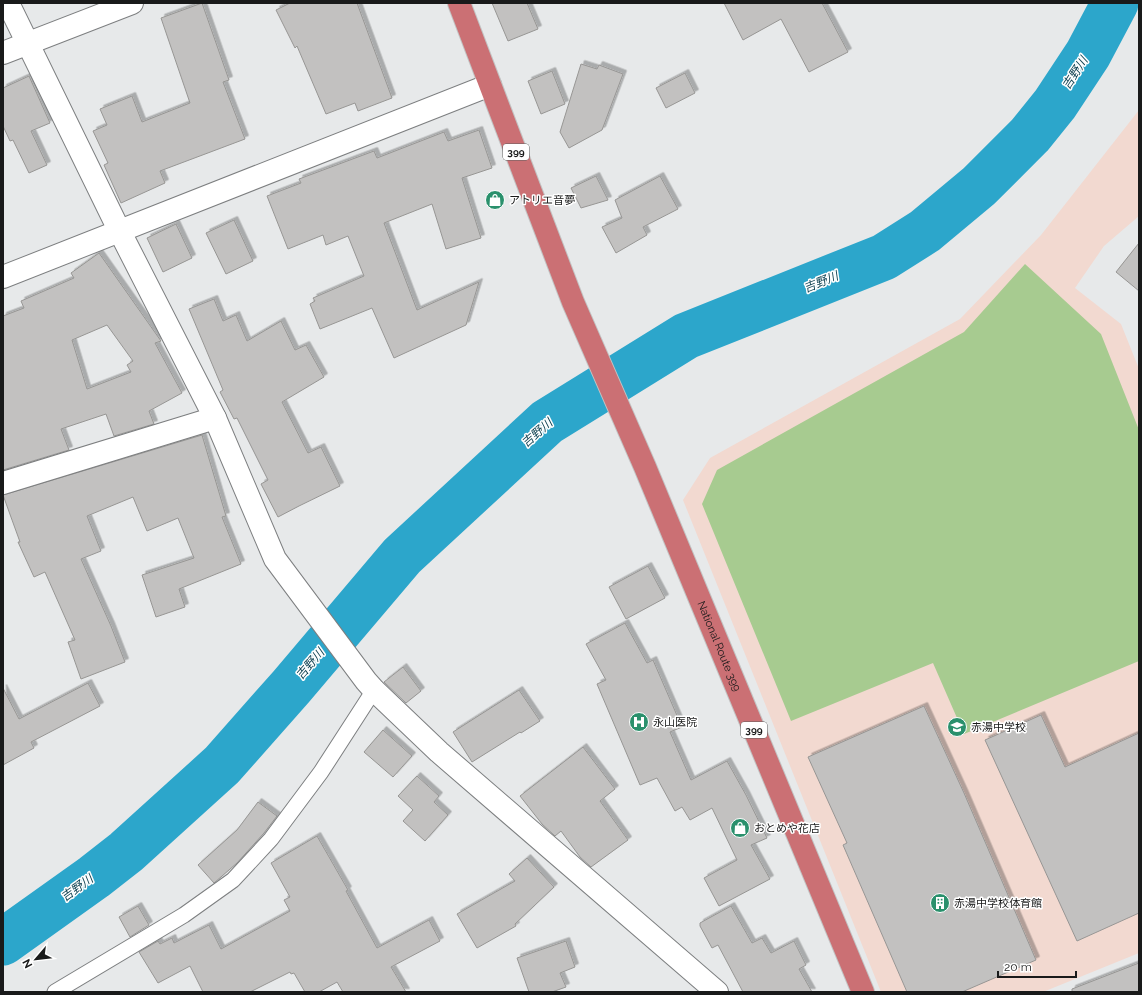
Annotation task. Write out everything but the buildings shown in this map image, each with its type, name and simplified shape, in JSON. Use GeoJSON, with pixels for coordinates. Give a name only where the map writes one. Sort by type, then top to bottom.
{"type":"FeatureCollection","features":[{"type":"Feature","properties":{"kind":"highway","name":"399"},"geometry":{"type":"LineString","coordinates":[[459,3],[490,86]]}},
{"type":"Feature","properties":{"kind":"highway","name":"National Route 399"},"geometry":{"type":"LineString","coordinates":[[490,86],[573,302],[645,467],[863,992]]}},
{"type":"Feature","properties":{"kind":"street"},"geometry":{"type":"LineString","coordinates":[[8,3],[119,230],[215,418],[274,559],[370,686],[439,752],[717,992]]}},
{"type":"Feature","properties":{"kind":"street"},"geometry":{"type":"LineString","coordinates":[[3,53],[132,3]]}},
{"type":"Feature","properties":{"kind":"street"},"geometry":{"type":"LineString","coordinates":[[3,277],[119,230],[490,86]]}},
{"type":"Feature","properties":{"kind":"street"},"geometry":{"type":"LineString","coordinates":[[3,483],[215,418]]}},
{"type":"Feature","properties":{"kind":"lane"},"geometry":{"type":"LineString","coordinates":[[55,992],[184,915],[233,880],[270,839],[321,772],[370,686]]}},
{"type":"Feature","properties":{"kind":"shaded area","name":"赤湯中学校"},"geometry":{"type":"Polygon","coordinates":[[[1139,110],[1139,216],[1104,246],[1075,288],[1121,324],[1139,369],[1139,953],[1043,992],[881,992],[683,500],[710,458],[960,319],[1041,235],[1139,110]]]}},
{"type":"Feature","properties":{"kind":"green space"},"geometry":{"type":"Polygon","coordinates":[[[1025,264],[1101,334],[1139,430],[1139,661],[964,734],[933,663],[791,721],[702,504],[717,470],[964,332],[1025,264]]]}},
{"type":"Feature","properties":{"kind":"waterway","name":"吉野川"},"geometry":{"type":"LineString","coordinates":[[3,942],[94,877],[126,852],[222,765],[291,687],[402,556],[547,422],[686,336],[884,257],[925,231],[979,186],[1030,135],[1055,104],[1088,54],[1115,3]]}},
{"type":"Feature","properties":{"kind":"place","name":"アトリエ音夢"},"geometry":{"type":"Point","coordinates":[495,200]}},
{"type":"Feature","properties":{"kind":"place","name":"永山医院"},"geometry":{"type":"Point","coordinates":[639,722]}},
{"type":"Feature","properties":{"kind":"place","name":"赤湯中学校"},"geometry":{"type":"Point","coordinates":[957,727]}},
{"type":"Feature","properties":{"kind":"place","name":"おとめや花店"},"geometry":{"type":"Point","coordinates":[740,828]}},
{"type":"Feature","properties":{"kind":"place","name":"赤湯中学校体育館"},"geometry":{"type":"Point","coordinates":[940,903]}}]}
